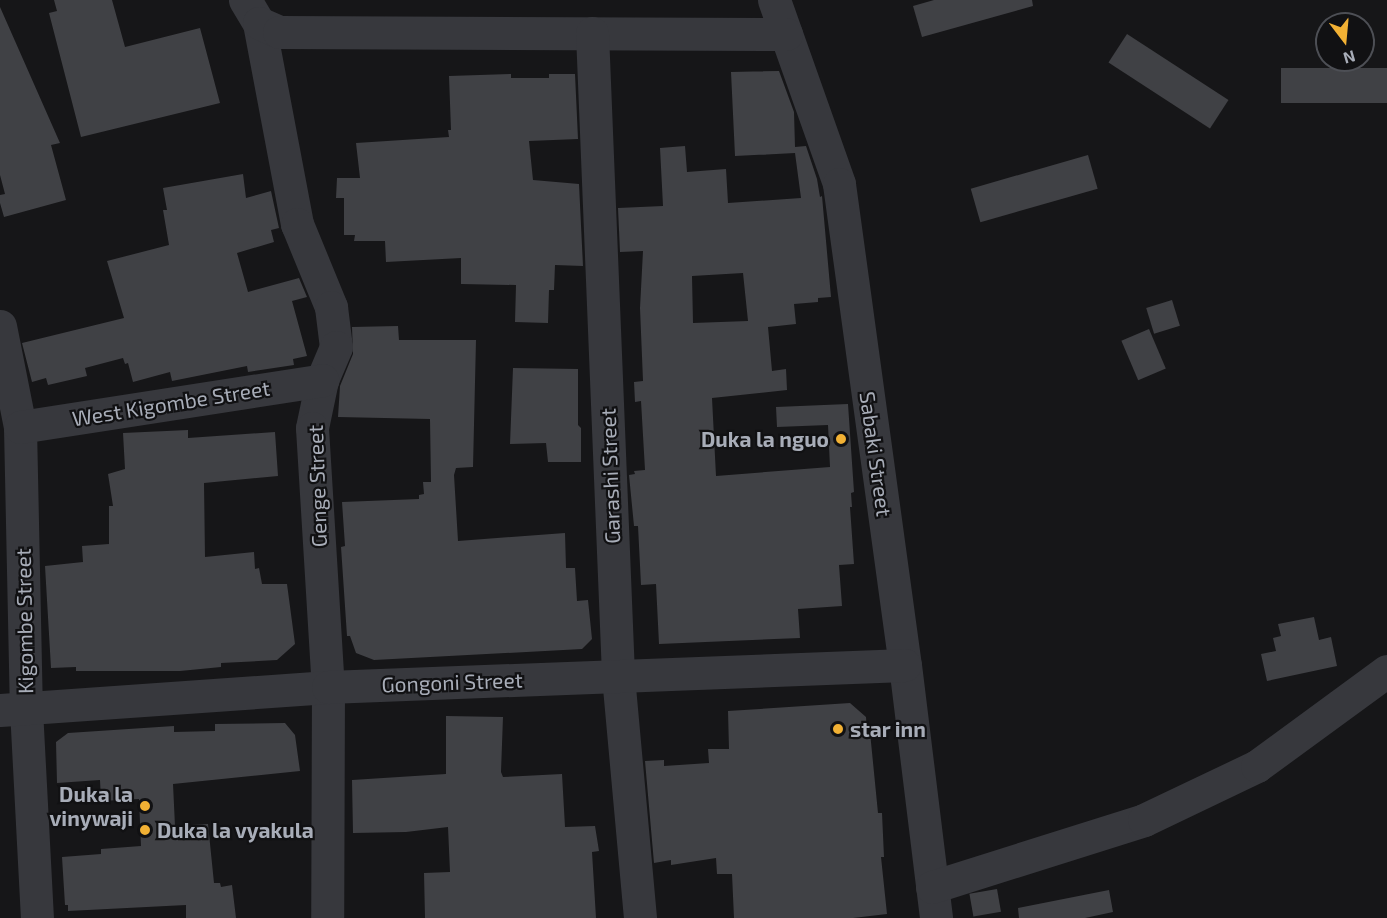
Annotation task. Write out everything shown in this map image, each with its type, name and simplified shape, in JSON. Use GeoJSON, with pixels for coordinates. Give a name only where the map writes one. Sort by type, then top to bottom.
{"type":"FeatureCollection","features":[{"type":"Feature","properties":{"kind":"street","name":"Sabaki Street"},"geometry":{"type":"LineString","coordinates":[[774,0],[839,184],[905,665],[934,903]]}},
{"type":"Feature","properties":{"kind":"street"},"geometry":{"type":"LineString","coordinates":[[252,11],[279,32],[786,34]]}},
{"type":"Feature","properties":{"kind":"street","name":"Genge Street"},"geometry":{"type":"LineString","coordinates":[[252,11],[297,224],[331,307],[336,347],[322,380],[312,428],[327,687],[327,918]]}},
{"type":"Feature","properties":{"kind":"street","name":"Garashi Street"},"geometry":{"type":"LineString","coordinates":[[592,33],[618,676],[640,918]]}},
{"type":"Feature","properties":{"kind":"street","name":"Kigombe Street"},"geometry":{"type":"LineString","coordinates":[[0,326],[20,427],[13,709],[36,918]]}},
{"type":"Feature","properties":{"kind":"street","name":"West Kigombe Street"},"geometry":{"type":"LineString","coordinates":[[20,427],[322,380]]}},
{"type":"Feature","properties":{"kind":"street","name":"Gongoni Street"},"geometry":{"type":"LineString","coordinates":[[13,709],[327,687],[905,665]]}},
{"type":"Feature","properties":{"kind":"street"},"geometry":{"type":"LineString","coordinates":[[934,903],[1144,820],[1257,766],[1387,671]]}},
{"type":"Feature","properties":{"kind":"building"},"geometry":{"type":"Polygon","coordinates":[[[54,0],[112,0],[125,47],[200,28],[220,103],[81,137],[49,13],[57,11],[54,0]]]}},
{"type":"Feature","properties":{"kind":"building"},"geometry":{"type":"Polygon","coordinates":[[[934,0],[1032,0],[1033,6],[922,37],[913,6],[934,0]]]}},
{"type":"Feature","properties":{"kind":"building"},"geometry":{"type":"Polygon","coordinates":[[[0,7],[60,143],[51,145],[66,200],[4,217],[0,203],[0,195],[5,194],[0,175],[0,7]]]}},
{"type":"Feature","properties":{"kind":"building"},"geometry":{"type":"Polygon","coordinates":[[[1127,34],[1228,100],[1210,128],[1108,63],[1127,34]]]}},
{"type":"Feature","properties":{"kind":"building"},"geometry":{"type":"Polygon","coordinates":[[[1281,68],[1315,68],[1315,72],[1375,72],[1375,68],[1387,68],[1387,103],[1281,103],[1281,68]]]}},
{"type":"Feature","properties":{"kind":"building"},"geometry":{"type":"Polygon","coordinates":[[[779,71],[794,112],[795,147],[806,146],[817,179],[820,197],[822,196],[831,297],[818,298],[818,302],[794,304],[796,324],[768,327],[772,371],[786,369],[787,390],[712,398],[716,476],[830,467],[828,425],[777,427],[776,407],[848,404],[854,492],[851,493],[852,507],[850,507],[854,564],[839,565],[842,606],[798,609],[800,638],[659,644],[656,584],[641,585],[638,526],[634,526],[629,475],[635,474],[634,471],[645,470],[641,401],[635,402],[634,382],[643,381],[640,308],[643,251],[620,252],[618,208],[663,206],[660,148],[685,146],[687,172],[726,169],[728,203],[801,198],[795,153],[735,156],[731,72],[779,71]],[[743,273],[692,276],[693,323],[748,321],[743,273]]]}},
{"type":"Feature","properties":{"kind":"building"},"geometry":{"type":"Polygon","coordinates":[[[511,74],[511,78],[549,78],[549,74],[575,74],[578,139],[529,141],[533,180],[579,184],[583,266],[555,265],[554,290],[549,290],[548,323],[515,322],[516,285],[461,284],[461,258],[386,262],[385,241],[354,241],[355,235],[344,235],[344,198],[336,198],[337,178],[360,178],[356,143],[449,137],[448,130],[451,130],[449,76],[511,74]]]}},
{"type":"Feature","properties":{"kind":"building"},"geometry":{"type":"Polygon","coordinates":[[[1088,155],[1098,189],[980,222],[971,189],[1088,155]]]}},
{"type":"Feature","properties":{"kind":"building"},"geometry":{"type":"Polygon","coordinates":[[[243,174],[246,198],[271,191],[279,228],[271,230],[274,242],[237,253],[248,292],[299,278],[307,297],[292,301],[307,356],[293,359],[294,365],[248,372],[247,366],[172,381],[170,372],[133,382],[128,363],[125,364],[123,358],[85,368],[87,376],[48,385],[46,378],[32,382],[22,343],[124,318],[107,261],[169,245],[163,210],[167,210],[163,188],[243,174]]]}},
{"type":"Feature","properties":{"kind":"building"},"geometry":{"type":"Polygon","coordinates":[[[1172,300],[1180,326],[1154,334],[1146,308],[1172,300]]]}},
{"type":"Feature","properties":{"kind":"building"},"geometry":{"type":"Polygon","coordinates":[[[398,326],[399,340],[476,340],[473,467],[456,468],[454,475],[458,541],[565,533],[566,568],[575,568],[577,601],[588,600],[592,639],[582,649],[374,660],[356,653],[350,636],[347,636],[341,547],[345,546],[342,502],[419,499],[419,495],[424,494],[423,482],[431,482],[430,419],[338,417],[340,386],[353,354],[352,327],[398,326]]]}},
{"type":"Feature","properties":{"kind":"building"},"geometry":{"type":"Polygon","coordinates":[[[1149,329],[1166,369],[1138,380],[1121,341],[1149,329]]]}},
{"type":"Feature","properties":{"kind":"building"},"geometry":{"type":"Polygon","coordinates":[[[513,368],[578,369],[578,425],[581,428],[581,462],[548,462],[546,443],[510,444],[513,368]]]}},
{"type":"Feature","properties":{"kind":"building"},"geometry":{"type":"Polygon","coordinates":[[[188,430],[188,438],[275,432],[278,476],[204,483],[205,557],[254,552],[255,569],[259,568],[262,584],[287,584],[295,644],[277,660],[221,663],[221,667],[180,671],[76,671],[76,667],[51,668],[45,566],[83,562],[82,546],[109,544],[109,506],[113,506],[108,474],[125,469],[123,433],[188,430]]]}},
{"type":"Feature","properties":{"kind":"building"},"geometry":{"type":"Polygon","coordinates":[[[1314,617],[1319,640],[1331,637],[1337,666],[1267,681],[1261,654],[1276,651],[1273,638],[1281,636],[1278,624],[1314,617]]]}},
{"type":"Feature","properties":{"kind":"building"},"geometry":{"type":"Polygon","coordinates":[[[850,703],[866,717],[867,733],[870,732],[878,813],[882,813],[884,857],[881,857],[887,914],[853,918],[734,918],[732,874],[717,874],[716,858],[671,865],[671,860],[654,863],[645,761],[664,760],[664,766],[709,763],[708,749],[729,749],[728,711],[850,703]]]}},
{"type":"Feature","properties":{"kind":"building"},"geometry":{"type":"Polygon","coordinates":[[[446,716],[503,717],[501,772],[503,777],[562,774],[565,827],[595,826],[599,851],[592,852],[596,918],[425,918],[424,873],[450,872],[448,827],[406,832],[353,833],[352,780],[446,774],[446,716]]]}},
{"type":"Feature","properties":{"kind":"building"},"geometry":{"type":"Polygon","coordinates":[[[285,723],[295,735],[300,771],[173,784],[175,826],[208,824],[214,883],[220,883],[221,887],[232,885],[236,918],[186,918],[186,905],[68,911],[68,905],[65,905],[62,857],[101,854],[101,849],[141,846],[139,799],[101,801],[100,780],[57,783],[56,742],[68,733],[174,726],[174,732],[215,731],[215,724],[285,723]]]}},
{"type":"Feature","properties":{"kind":"building"},"geometry":{"type":"Polygon","coordinates":[[[997,889],[1001,912],[973,917],[969,894],[997,889]]]}},
{"type":"Feature","properties":{"kind":"building"},"geometry":{"type":"Polygon","coordinates":[[[1109,890],[1113,912],[1085,918],[1019,918],[1018,908],[1109,890]]]}},
{"type":"Feature","properties":{"kind":"place","name":"Duka la nguo"},"geometry":{"type":"Point","coordinates":[841,439]}},
{"type":"Feature","properties":{"kind":"place","name":"star inn"},"geometry":{"type":"Point","coordinates":[838,729]}},
{"type":"Feature","properties":{"kind":"place","name":"Duka la vinywaji"},"geometry":{"type":"Point","coordinates":[145,806]}},
{"type":"Feature","properties":{"kind":"place","name":"Duka la vyakula"},"geometry":{"type":"Point","coordinates":[145,830]}}]}
